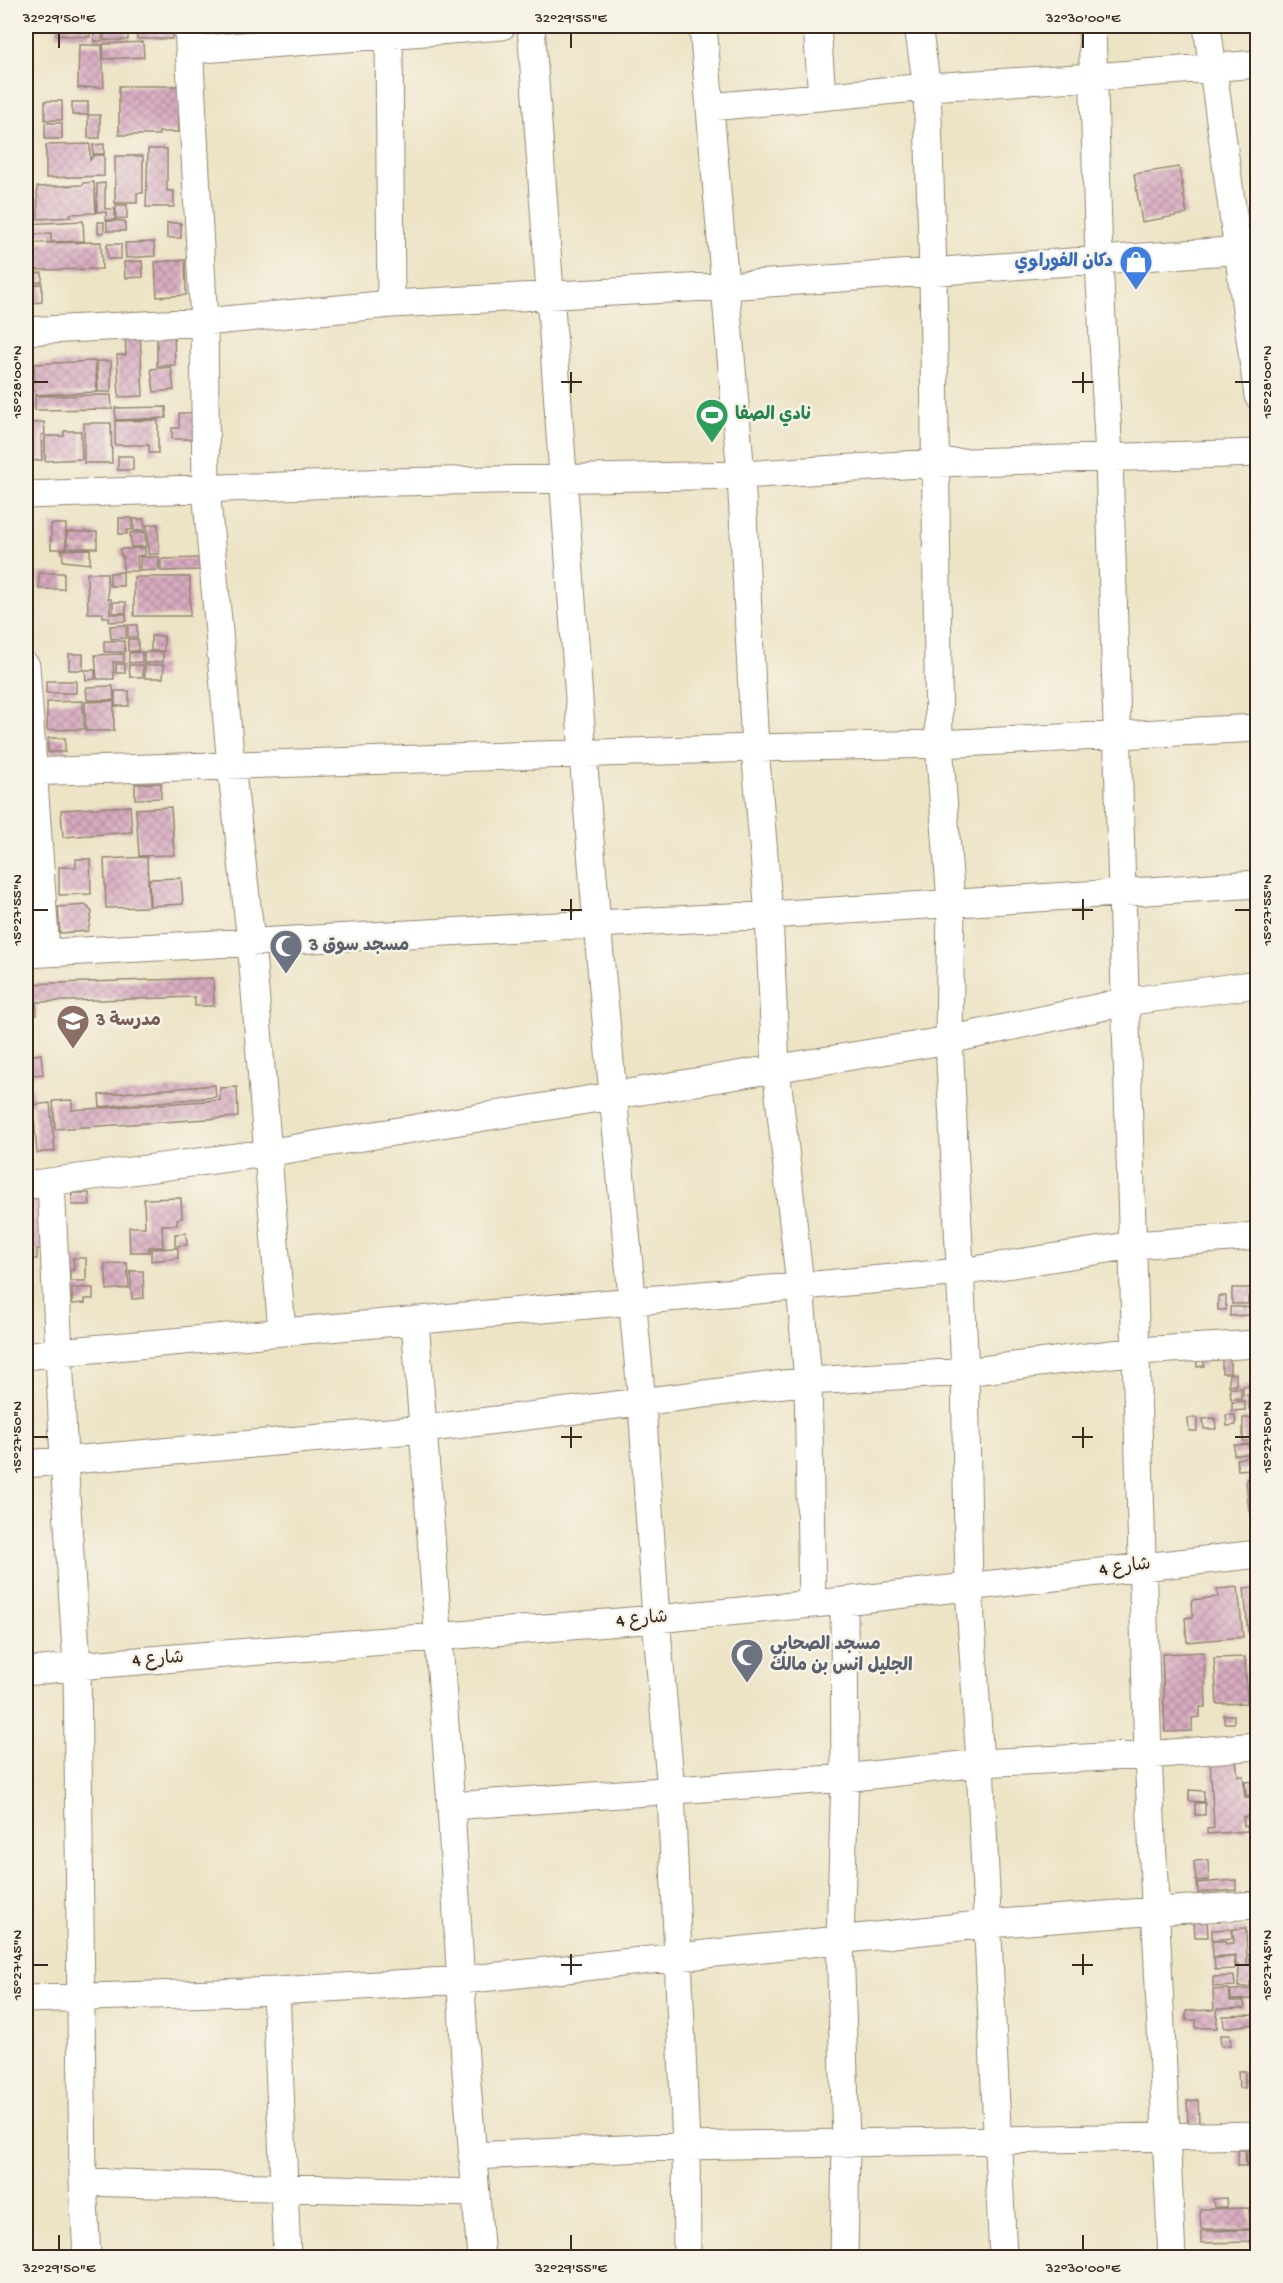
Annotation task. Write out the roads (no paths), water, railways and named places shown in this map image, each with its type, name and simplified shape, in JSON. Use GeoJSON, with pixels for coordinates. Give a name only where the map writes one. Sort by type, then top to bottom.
{"type":"FeatureCollection","features":[{"type":"Feature","properties":{"kind":"street"},"geometry":{"type":"LineString","coordinates":[[282,1332],[266,1153],[251,941],[231,765],[206,489],[204,322],[189,38],[389,33],[502,26]]}},
{"type":"Feature","properties":{"kind":"street"},"geometry":{"type":"LineString","coordinates":[[531,26],[583,755],[642,1403],[670,1791],[686,2146],[687,2258]]}},
{"type":"Feature","properties":{"kind":"street"},"geometry":{"type":"LineString","coordinates":[[703,26],[741,476],[755,748],[769,915],[776,1068],[800,1285],[808,1382],[812,1603]]}},
{"type":"Feature","properties":{"kind":"street"},"geometry":{"type":"LineString","coordinates":[[817,26],[822,97]]}},
{"type":"Feature","properties":{"kind":"street"},"geometry":{"type":"LineString","coordinates":[[918,26],[927,87],[933,271],[939,744],[951,902],[950,1040],[965,1372],[969,1587],[980,1763],[1003,2258]]}},
{"type":"Feature","properties":{"kind":"street"},"geometry":{"type":"LineString","coordinates":[[1092,26],[1118,735],[1124,1002],[1134,1245],[1148,1755],[1172,2258]]}},
{"type":"Feature","properties":{"kind":"street"},"geometry":{"type":"LineString","coordinates":[[1207,26],[1212,67],[1247,250],[1257,396]]}},
{"type":"Feature","properties":{"kind":"street"},"geometry":{"type":"LineString","coordinates":[[389,33],[391,304]]}},
{"type":"Feature","properties":{"kind":"street"},"geometry":{"type":"LineString","coordinates":[[710,107],[927,87],[1257,64]]}},
{"type":"Feature","properties":{"kind":"street"},"geometry":{"type":"LineString","coordinates":[[26,331],[204,322],[391,304],[726,286],[1247,250]]}},
{"type":"Feature","properties":{"kind":"street"},"geometry":{"type":"LineString","coordinates":[[26,495],[394,482],[741,476],[936,462],[1109,459],[1257,453]]}},
{"type":"Feature","properties":{"kind":"street"},"geometry":{"type":"LineString","coordinates":[[26,666],[36,954],[769,915],[1257,884]]}},
{"type":"Feature","properties":{"kind":"street"},"geometry":{"type":"LineString","coordinates":[[29,772],[939,744],[1257,728]]}},
{"type":"Feature","properties":{"kind":"street"},"geometry":{"type":"LineString","coordinates":[[87,2258],[83,2182],[77,1666],[58,1352],[38,1183],[266,1153],[950,1040],[1124,1002],[1257,984]]}},
{"type":"Feature","properties":{"kind":"street"},"geometry":{"type":"LineString","coordinates":[[26,1356],[960,1272],[1134,1245],[1257,1236]]}},
{"type":"Feature","properties":{"kind":"street"},"geometry":{"type":"LineString","coordinates":[[415,1320],[451,1806],[472,2156],[481,2258]]}},
{"type":"Feature","properties":{"kind":"street"},"geometry":{"type":"LineString","coordinates":[[26,1464],[423,1429],[808,1382],[965,1372],[1136,1351],[1257,1344]]}},
{"type":"Feature","properties":{"kind":"street","name":"شارع 4"},"geometry":{"type":"LineString","coordinates":[[26,1672],[844,1601],[1257,1554]]}},
{"type":"Feature","properties":{"kind":"street"},"geometry":{"type":"LineString","coordinates":[[844,1601],[845,1778],[840,1939],[846,2144],[844,2258]]}},
{"type":"Feature","properties":{"kind":"street"},"geometry":{"type":"LineString","coordinates":[[451,1806],[845,1778],[980,1763],[1148,1755],[1257,1746]]}},
{"type":"Feature","properties":{"kind":"street"},"geometry":{"type":"LineString","coordinates":[[26,2000],[276,1991],[462,1980],[988,1924],[1257,1905]]}},
{"type":"Feature","properties":{"kind":"street"},"geometry":{"type":"LineString","coordinates":[[276,1991],[287,2258]]}},
{"type":"Feature","properties":{"kind":"street"},"geometry":{"type":"LineString","coordinates":[[472,2156],[686,2146],[997,2142],[1257,2135]]}},
{"type":"Feature","properties":{"kind":"street"},"geometry":{"type":"LineString","coordinates":[[83,2182],[476,2193]]}},
{"type":"Feature","properties":{"kind":"place","name":"دكان الفوراوي"},"geometry":{"type":"Point","coordinates":[1136,291]}},
{"type":"Feature","properties":{"kind":"place","name":"نادي الصفا"},"geometry":{"type":"Point","coordinates":[712,444]}},
{"type":"Feature","properties":{"kind":"place","name":"مسجد سوق 3"},"geometry":{"type":"Point","coordinates":[286,975]}},
{"type":"Feature","properties":{"kind":"place","name":"مدرسة 3"},"geometry":{"type":"Point","coordinates":[73,1050]}},
{"type":"Feature","properties":{"kind":"place","name":"مسجد الصحابي الجليل انس بن مالك"},"geometry":{"type":"Point","coordinates":[747,1684]}}]}
